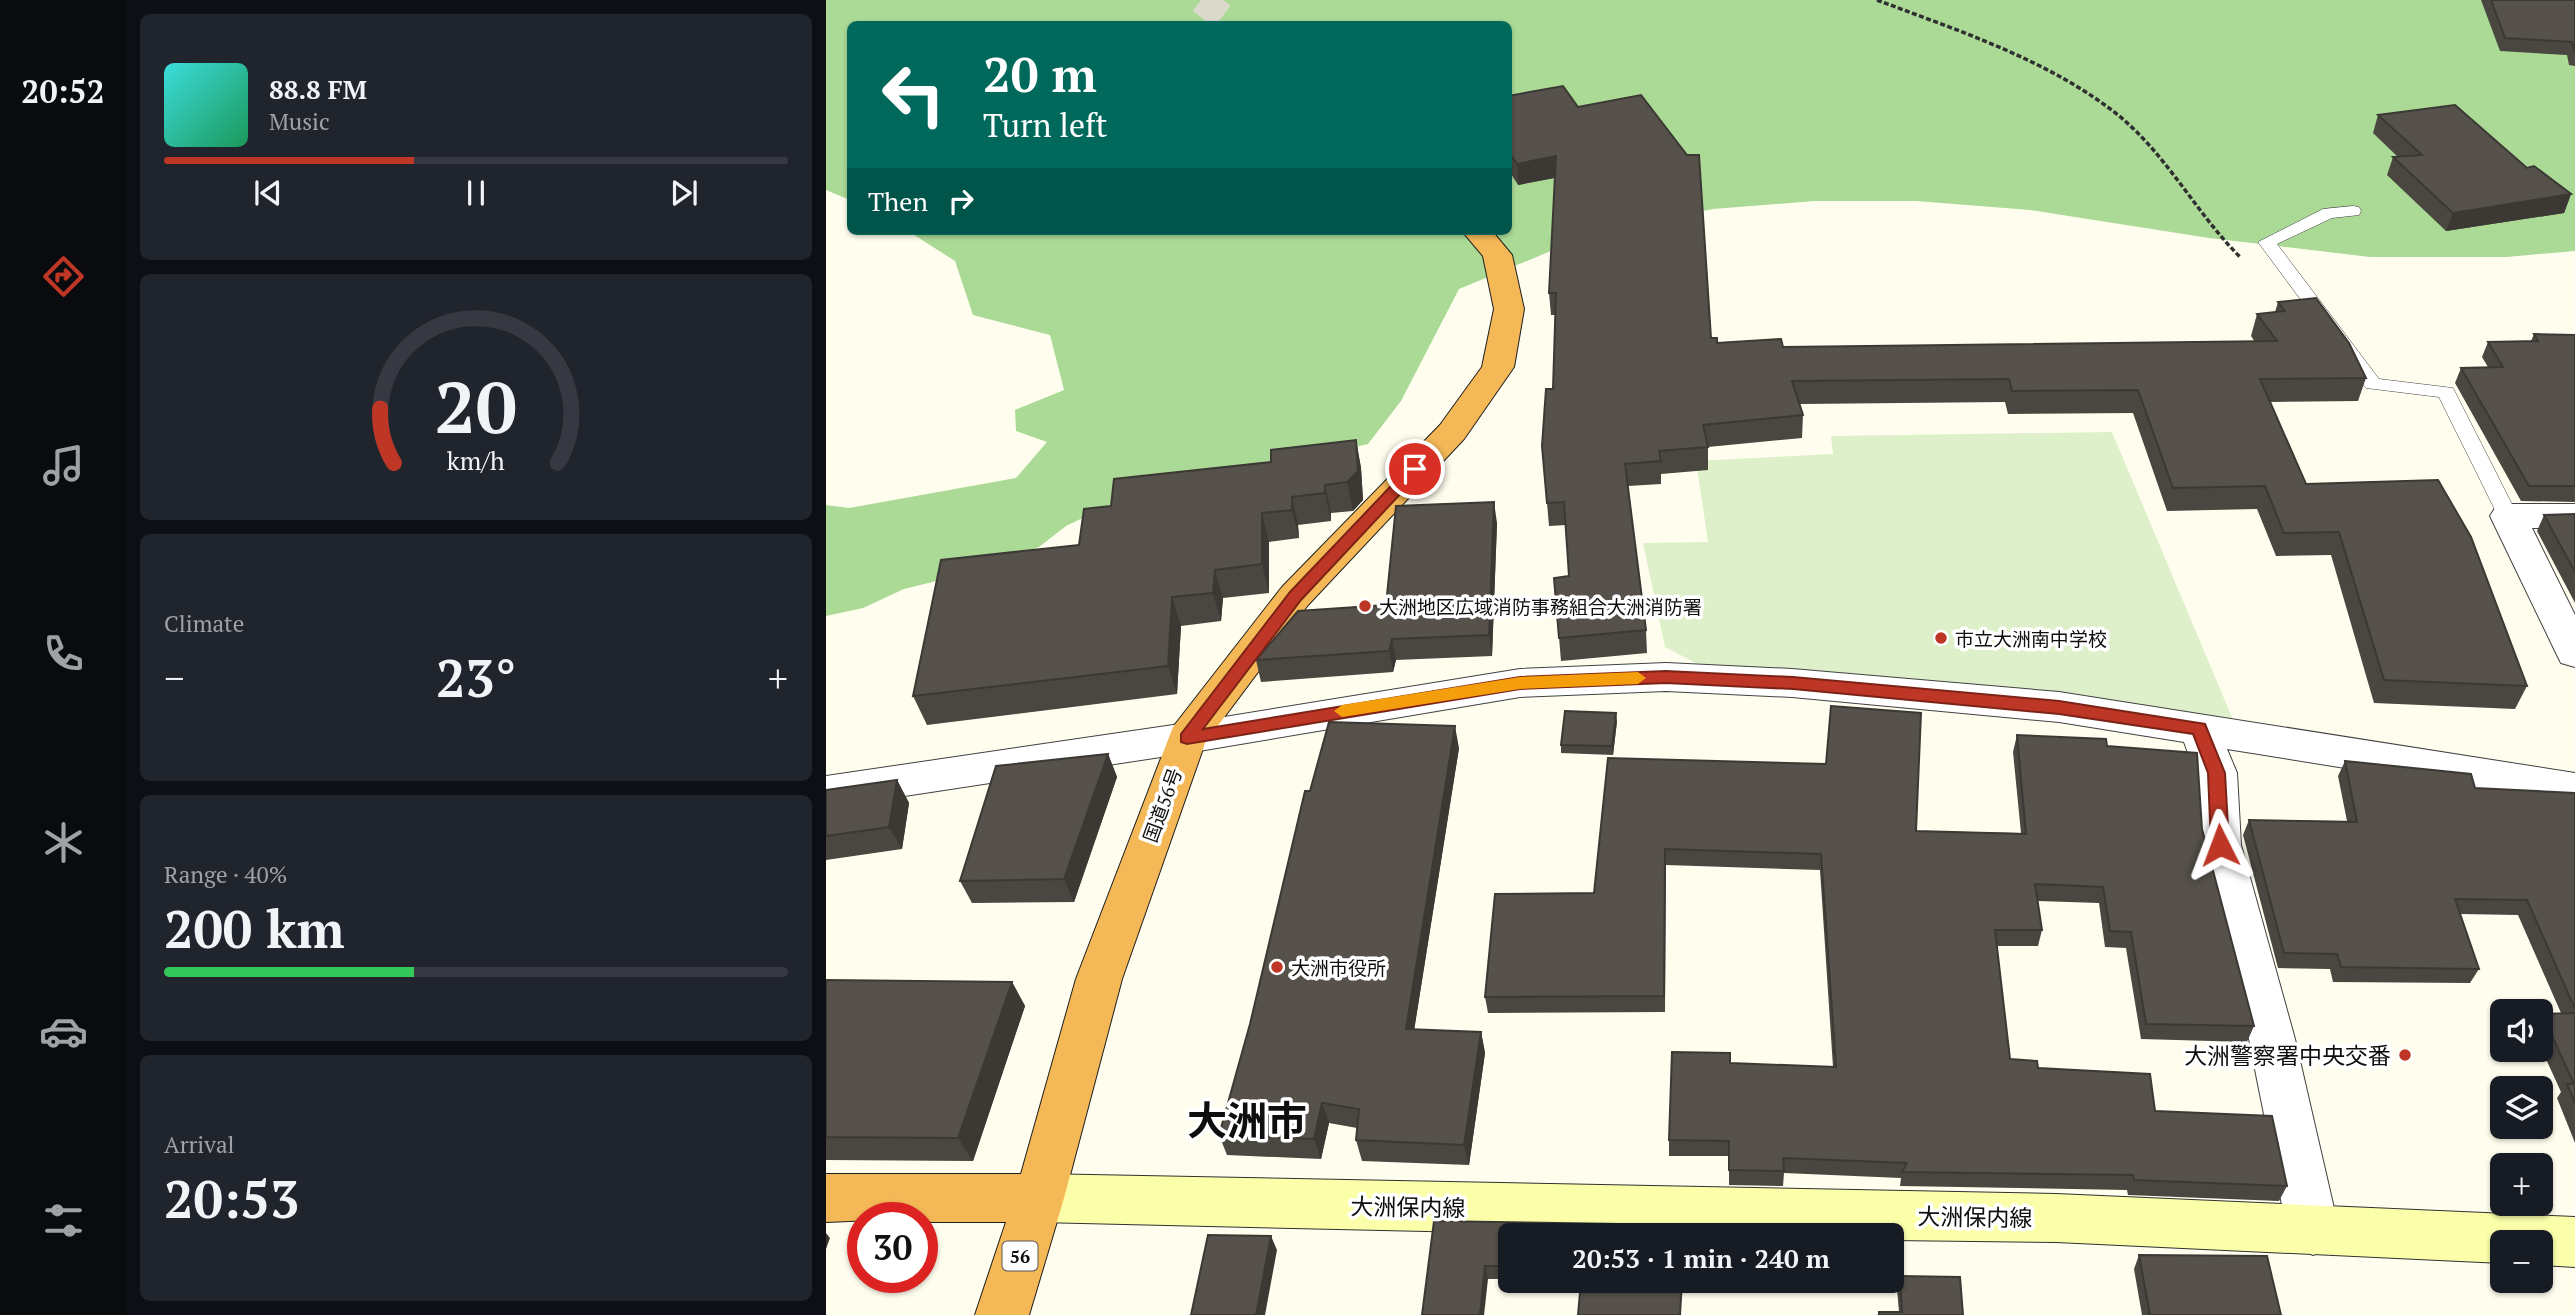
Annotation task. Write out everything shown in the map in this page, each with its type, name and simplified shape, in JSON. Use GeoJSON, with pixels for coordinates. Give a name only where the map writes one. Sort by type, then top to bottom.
{"type":"FeatureCollection","features":[{"type":"Feature","properties":{"kind":"highway","name":"国道56号"},"geometry":{"type":"LineString","coordinates":[[1002,1315],[1039,1198],[1099,979],[1187,738],[1295,596],[1452,432],[1498,367],[1509,309],[1497,255],[1480,235]]}},
{"type":"Feature","properties":{"kind":"highway"},"geometry":{"type":"LineString","coordinates":[[826,1198],[1039,1198]]}},
{"type":"Feature","properties":{"kind":"main road","name":"大洲保内線"},"geometry":{"type":"LineString","coordinates":[[1039,1198],[1427,1208],[2056,1218],[2575,1241]]}},
{"type":"Feature","properties":{"kind":"street"},"geometry":{"type":"LineString","coordinates":[[2575,516],[2508,516],[2575,653]]}},
{"type":"Feature","properties":{"kind":"street"},"geometry":{"type":"LineString","coordinates":[[826,792],[1187,738],[1520,683],[1666,677],[1793,683],[2059,708],[2575,789]]}},
{"type":"Feature","properties":{"kind":"street"},"geometry":{"type":"LineString","coordinates":[[2199,729],[2216,773],[2220,845],[2272,1039],[2313,1230]]}},
{"type":"Feature","properties":{"kind":"lane"},"geometry":{"type":"LineString","coordinates":[[2353,211],[2329,213],[2267,242],[2373,384],[2446,392],[2508,516]]}},
{"type":"Feature","properties":{"kind":"path"},"geometry":{"type":"LineString","coordinates":[[1877,0],[1971,35],[2068,81],[2119,116],[2178,177],[2212,229],[2241,258]]}},
{"type":"Feature","properties":{"kind":"green space"},"geometry":{"type":"Polygon","coordinates":[[[826,0],[2575,0],[2575,251],[2506,257],[2370,257],[2209,238],[2030,210],[1916,201],[1815,201],[1713,209],[1597,232],[1459,289],[1401,401],[1368,444],[1281,465],[1139,491],[1066,526],[1039,547],[985,569],[904,589],[863,608],[826,616],[826,505],[849,508],[1016,478],[1047,442],[1016,431],[1015,410],[1064,390],[1050,335],[973,315],[955,261],[914,235],[1512,235],[1512,21],[847,21],[847,199],[826,190],[826,0]]]}},
{"type":"Feature","properties":{"kind":"green space"},"geometry":{"type":"Polygon","coordinates":[[[2112,432],[2236,727],[1709,670],[1665,647],[1643,543],[1708,542],[1696,461],[1833,454],[1831,436],[2112,432]]]}},
{"type":"Feature","properties":{"kind":"building"},"geometry":{"type":"Polygon","coordinates":[[[2491,0],[2575,0],[2575,52],[2572,42],[2505,38],[2491,0]]]}},
{"type":"Feature","properties":{"kind":"building"},"geometry":{"type":"Polygon","coordinates":[[[1563,86],[1578,107],[1641,95],[1687,155],[1699,155],[1711,338],[1717,338],[1717,343],[1781,339],[1783,347],[2277,341],[2257,314],[2285,311],[2278,302],[2316,298],[2349,343],[2366,378],[2260,379],[2306,484],[2438,480],[2471,537],[2527,686],[2384,680],[2339,532],[2284,533],[2265,486],[2173,488],[2138,390],[2012,391],[2009,379],[1792,381],[1803,415],[1703,425],[1708,447],[1659,451],[1661,461],[1625,464],[1646,630],[1559,638],[1554,578],[1569,576],[1564,502],[1547,503],[1542,446],[1546,389],[1553,389],[1556,293],[1549,293],[1556,156],[1517,164],[1512,157],[1512,95],[1563,86]]]}},
{"type":"Feature","properties":{"kind":"building"},"geometry":{"type":"Polygon","coordinates":[[[2455,105],[2527,168],[2534,166],[2571,194],[2453,213],[2393,157],[2422,155],[2378,115],[2455,105]]]}},
{"type":"Feature","properties":{"kind":"building"},"geometry":{"type":"Polygon","coordinates":[[[2534,334],[2575,335],[2575,486],[2529,486],[2461,368],[2503,367],[2488,342],[2538,341],[2534,334]]]}},
{"type":"Feature","properties":{"kind":"building"},"geometry":{"type":"Polygon","coordinates":[[[1356,440],[1358,471],[1347,482],[1325,485],[1325,493],[1292,497],[1292,510],[1262,513],[1262,564],[1215,570],[1213,593],[1172,597],[1168,666],[913,696],[941,560],[1079,545],[1084,509],[1111,506],[1114,479],[1271,462],[1271,450],[1356,440]]]}},
{"type":"Feature","properties":{"kind":"building"},"geometry":{"type":"Polygon","coordinates":[[[1494,502],[1489,635],[1392,639],[1389,651],[1256,660],[1298,611],[1386,605],[1396,506],[1494,502]]]}},
{"type":"Feature","properties":{"kind":"building"},"geometry":{"type":"Polygon","coordinates":[[[2575,514],[2575,572],[2544,515],[2575,514]]]}},
{"type":"Feature","properties":{"kind":"building"},"geometry":{"type":"Polygon","coordinates":[[[1831,706],[1921,713],[1916,831],[2026,834],[2017,735],[2106,739],[2107,746],[2197,753],[2202,829],[2254,1026],[2146,1024],[2131,932],[2110,931],[2103,887],[2035,884],[2042,930],[1995,930],[2010,1059],[2037,1061],[2038,1068],[2150,1074],[2155,1111],[2272,1116],[2287,1186],[2134,1180],[2133,1175],[1902,1172],[1907,1163],[1783,1158],[1784,1171],[1729,1170],[1729,1141],[1669,1140],[1672,1052],[1730,1053],[1730,1063],[1836,1067],[1821,854],[1665,849],[1664,996],[1485,997],[1495,894],[1594,893],[1608,758],[1826,764],[1831,706]]]}},
{"type":"Feature","properties":{"kind":"building"},"geometry":{"type":"Polygon","coordinates":[[[1565,711],[1616,713],[1612,746],[1561,745],[1565,711]]]}},
{"type":"Feature","properties":{"kind":"building"},"geometry":{"type":"Polygon","coordinates":[[[1329,722],[1455,726],[1406,1029],[1481,1032],[1464,1145],[1356,1140],[1359,1109],[1322,1103],[1314,1139],[1219,1135],[1250,1024],[1305,791],[1310,791],[1329,722]]]}},
{"type":"Feature","properties":{"kind":"building"},"geometry":{"type":"Polygon","coordinates":[[[1108,754],[1064,879],[960,881],[996,766],[1108,754]]]}},
{"type":"Feature","properties":{"kind":"building"},"geometry":{"type":"Polygon","coordinates":[[[2345,761],[2471,774],[2475,788],[2575,793],[2575,1009],[2527,900],[2455,899],[2479,969],[2341,967],[2337,954],[2284,953],[2249,820],[2357,822],[2345,761]]]}},
{"type":"Feature","properties":{"kind":"building"},"geometry":{"type":"Polygon","coordinates":[[[897,780],[889,827],[826,836],[826,790],[897,780]]]}},
{"type":"Feature","properties":{"kind":"building"},"geometry":{"type":"Polygon","coordinates":[[[826,980],[1012,982],[958,1138],[826,1137],[826,980]]]}},
{"type":"Feature","properties":{"kind":"building"},"geometry":{"type":"Polygon","coordinates":[[[2575,1013],[2575,1103],[2567,1084],[2574,1084],[2553,1038],[2553,1014],[2575,1013]]]}},
{"type":"Feature","properties":{"kind":"building"},"geometry":{"type":"Polygon","coordinates":[[[1434,1221],[1559,1223],[1498,1223],[1498,1266],[1485,1266],[1480,1315],[1422,1315],[1434,1221]]]}},
{"type":"Feature","properties":{"kind":"building"},"geometry":{"type":"Polygon","coordinates":[[[1208,1235],[1271,1236],[1256,1315],[1191,1315],[1208,1235]]]}},
{"type":"Feature","properties":{"kind":"building"},"geometry":{"type":"Polygon","coordinates":[[[2139,1255],[2267,1256],[2281,1315],[2150,1315],[2139,1255]]]}},
{"type":"Feature","properties":{"kind":"building"},"geometry":{"type":"Polygon","coordinates":[[[1904,1276],[1960,1277],[1963,1315],[1879,1315],[1879,1312],[1902,1312],[1901,1293],[1904,1293],[1904,1276]]]}},
{"type":"Feature","properties":{"kind":"building"},"geometry":{"type":"Polygon","coordinates":[[[1580,1293],[1681,1293],[1680,1315],[1578,1315],[1580,1293]]]}},
{"type":"Feature","properties":{"kind":"tunnel"},"geometry":{"type":"LineString","coordinates":[[1201,0],[1228,21]]}},
{"type":"Feature","properties":{"kind":"slow traffic"},"geometry":{"type":"LineString","coordinates":[[1342,711],[1520,683],[1638,678]]}},
{"type":"Feature","properties":{"kind":"place","name":"大洲地区広域消防事務組合大洲消防署"},"geometry":{"type":"Point","coordinates":[1365,606]}},
{"type":"Feature","properties":{"kind":"place","name":"市立大洲南中学校"},"geometry":{"type":"Point","coordinates":[1941,638]}},
{"type":"Feature","properties":{"kind":"place","name":"大洲市役所"},"geometry":{"type":"Point","coordinates":[1277,967]}},
{"type":"Feature","properties":{"kind":"place","name":"大洲警察署中央交番"},"geometry":{"type":"Point","coordinates":[2405,1055]}},
{"type":"Feature","properties":{"kind":"district","name":"大洲市"},"geometry":{"type":"Point","coordinates":[1247,1119]}},
{"type":"Feature","properties":{"kind":"route"},"geometry":{"type":"LineString","coordinates":[[1415,469],[1295,596],[1187,738],[1244,726],[1520,683],[1666,677],[1793,683],[2059,708],[2199,729],[2216,773],[2220,845]]}}]}
